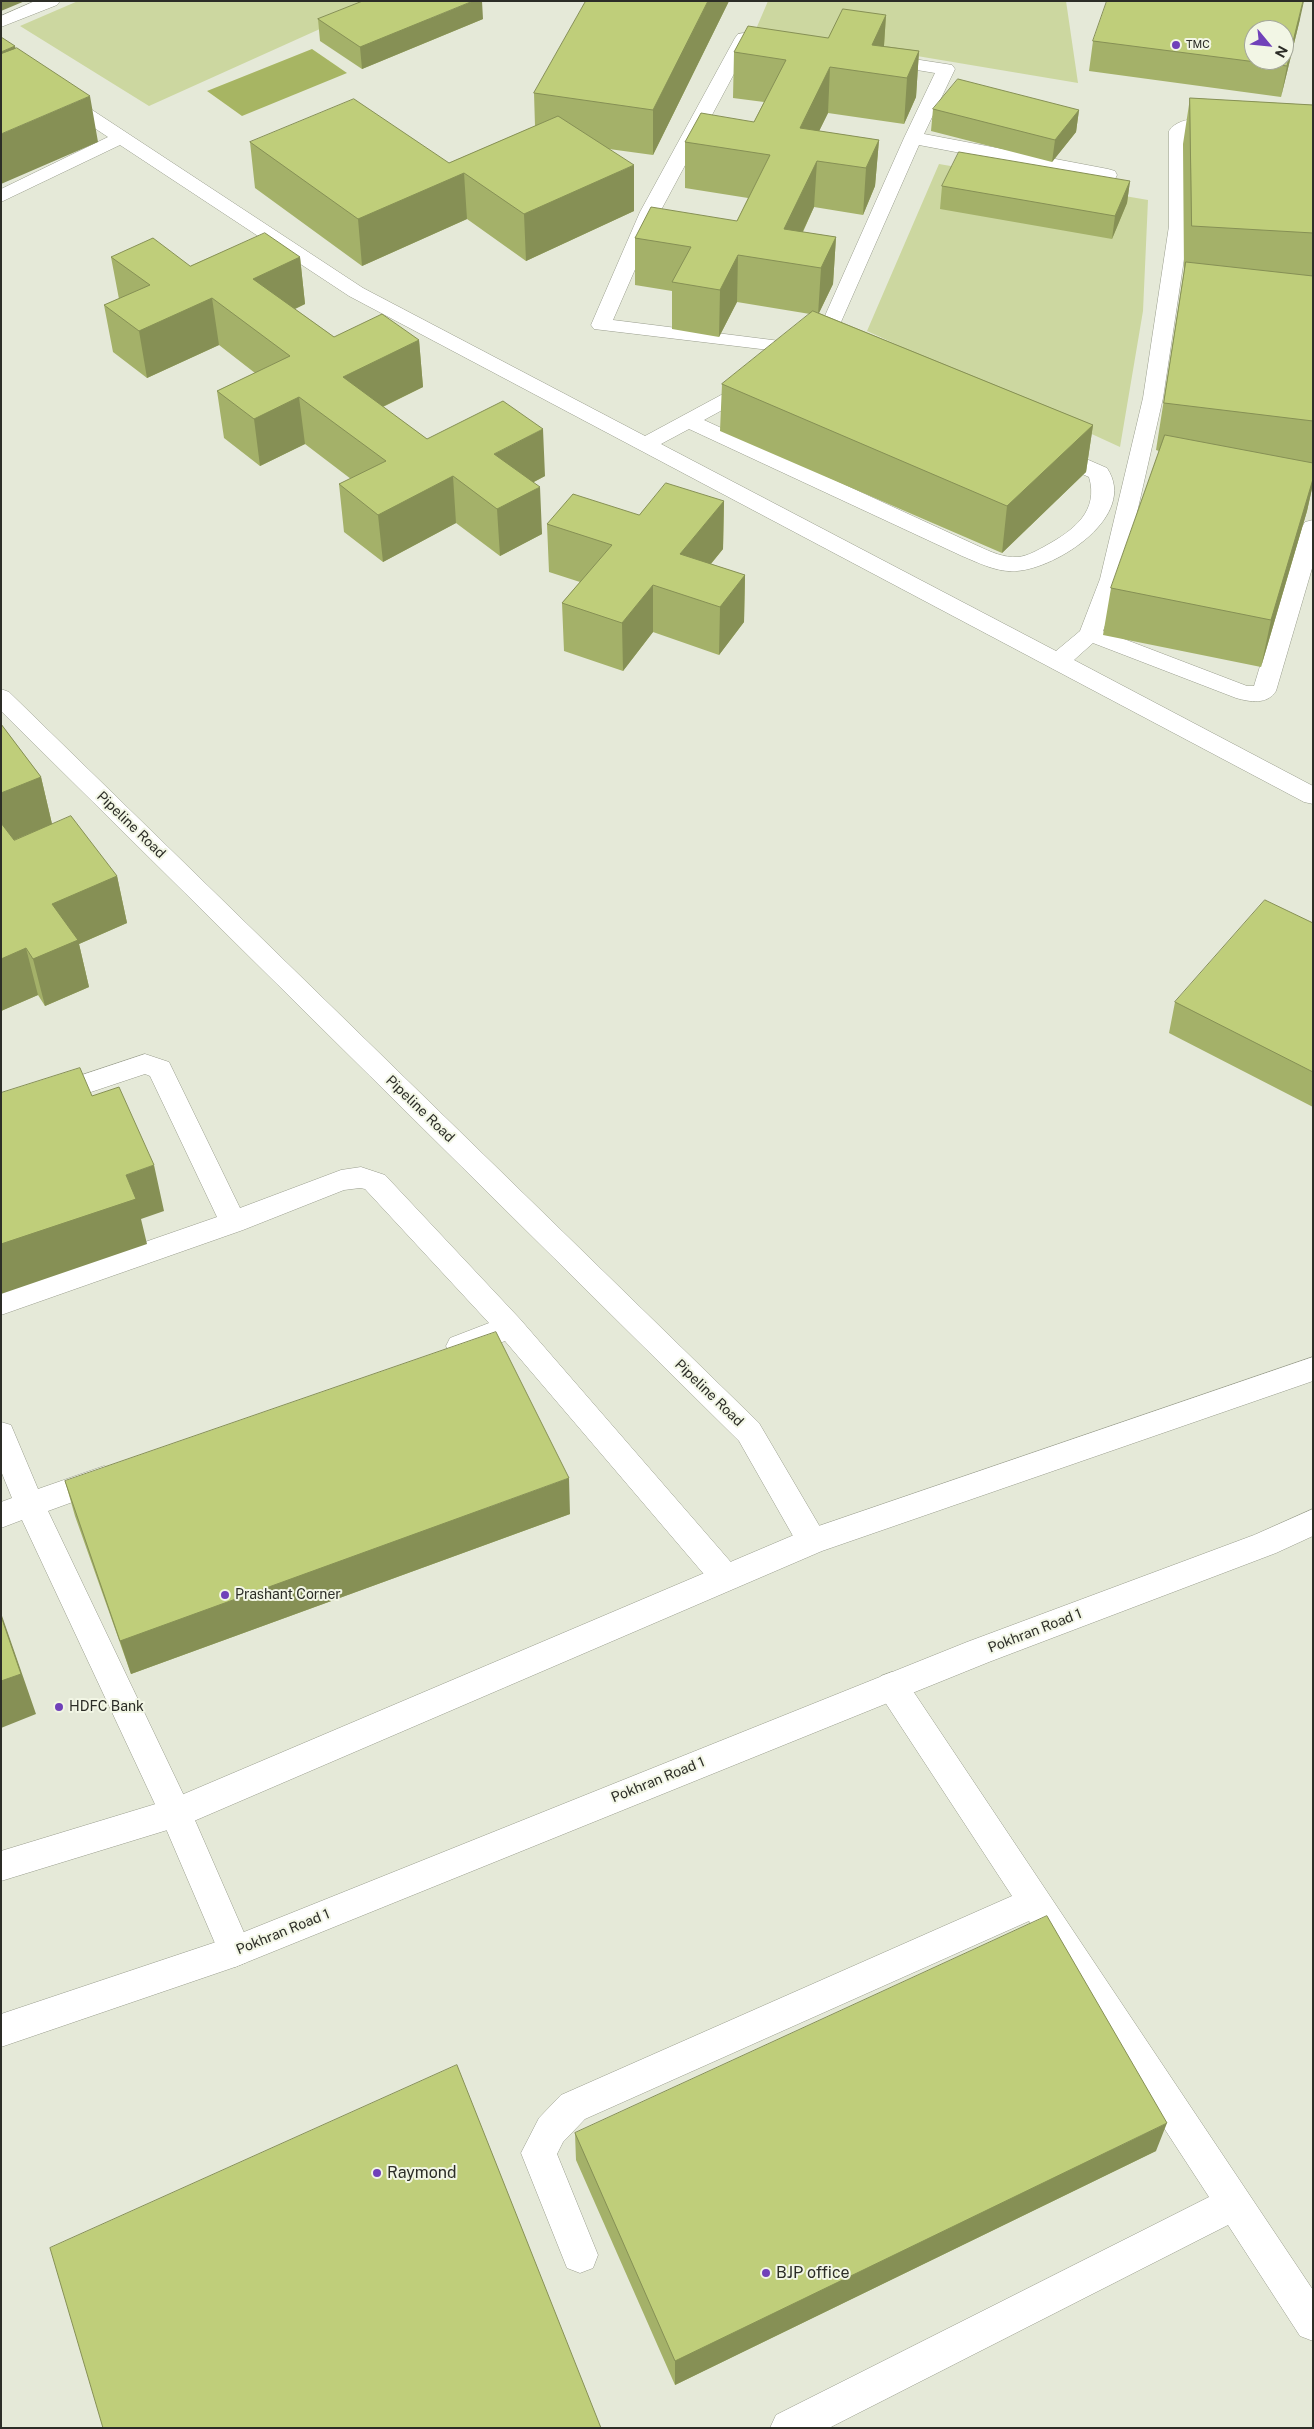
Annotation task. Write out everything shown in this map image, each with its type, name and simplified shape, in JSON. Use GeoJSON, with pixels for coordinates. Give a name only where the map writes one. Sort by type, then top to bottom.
{"type":"FeatureCollection","features":[{"type":"Feature","properties":{"kind":"street"},"geometry":{"type":"LineString","coordinates":[[1,22],[51,1]]}},
{"type":"Feature","properties":{"kind":"street"},"geometry":{"type":"LineString","coordinates":[[773,42],[744,38],[650,212],[601,325],[829,355]]}},
{"type":"Feature","properties":{"kind":"street"},"geometry":{"type":"LineString","coordinates":[[829,355],[913,138],[946,69],[859,55]]}},
{"type":"Feature","properties":{"kind":"street"},"geometry":{"type":"LineString","coordinates":[[1,58],[356,292],[1313,796]]}},
{"type":"Feature","properties":{"kind":"street"},"geometry":{"type":"LineString","coordinates":[[1058,662],[1090,634],[1111,579],[1153,398],[1179,226],[1178,131],[1190,125],[1239,128]]}},
{"type":"Feature","properties":{"kind":"street"},"geometry":{"type":"LineString","coordinates":[[1,196],[122,137]]}},
{"type":"Feature","properties":{"kind":"street"},"geometry":{"type":"LineString","coordinates":[[913,138],[1108,175]]}},
{"type":"Feature","properties":{"kind":"street"},"geometry":{"type":"LineString","coordinates":[[795,364],[829,355]]}},
{"type":"Feature","properties":{"kind":"street"},"geometry":{"type":"LineString","coordinates":[[645,444],[689,422],[768,377]]}},
{"type":"Feature","properties":{"kind":"street"},"geometry":{"type":"LineString","coordinates":[[689,422],[970,552],[1014,564],[1040,558],[1086,530],[1096,518],[1104,494],[1103,481],[1099,473],[1038,446]]}},
{"type":"Feature","properties":{"kind":"street"},"geometry":{"type":"LineString","coordinates":[[1090,634],[1244,693],[1261,694],[1264,691],[1313,527]]}},
{"type":"Feature","properties":{"kind":"street","name":"Pipeline Road"},"geometry":{"type":"LineString","coordinates":[[1,697],[749,1432],[812,1541]]}},
{"type":"Feature","properties":{"kind":"street"},"geometry":{"type":"LineString","coordinates":[[1,1112],[145,1064],[160,1069],[233,1222]]}},
{"type":"Feature","properties":{"kind":"street"},"geometry":{"type":"LineString","coordinates":[[1,1304],[233,1222],[341,1180],[361,1177],[375,1182],[510,1327],[725,1577]]}},
{"type":"Feature","properties":{"kind":"street"},"geometry":{"type":"LineString","coordinates":[[436,1354],[510,1327]]}},
{"type":"Feature","properties":{"kind":"street"},"geometry":{"type":"LineString","coordinates":[[1,1866],[176,1813],[812,1541],[1313,1369]]}},
{"type":"Feature","properties":{"kind":"street"},"geometry":{"type":"LineString","coordinates":[[1,1434],[30,1505],[176,1813],[235,1951]]}},
{"type":"Feature","properties":{"kind":"street"},"geometry":{"type":"LineString","coordinates":[[1,1515],[132,1468]]}},
{"type":"Feature","properties":{"kind":"street","name":"Pokhran Road 1"},"geometry":{"type":"LineString","coordinates":[[1,2031],[235,1951],[892,1686],[1265,1544],[1313,1522]]}},
{"type":"Feature","properties":{"kind":"street"},"geometry":{"type":"LineString","coordinates":[[892,1686],[1313,2323]]}},
{"type":"Feature","properties":{"kind":"street"},"geometry":{"type":"LineString","coordinates":[[580,2255],[539,2154],[551,2130],[573,2107],[1036,1902]]}},
{"type":"Feature","properties":{"kind":"street"},"geometry":{"type":"LineString","coordinates":[[789,2428],[1234,2203]]}},
{"type":"Feature","properties":{"kind":"shaded area"},"geometry":{"type":"Polygon","coordinates":[[[78,1],[382,1],[149,106],[20,26],[78,1]]]}},
{"type":"Feature","properties":{"kind":"shaded area"},"geometry":{"type":"Polygon","coordinates":[[[768,1],[1066,1],[1078,83],[756,29],[768,1]]]}},
{"type":"Feature","properties":{"kind":"shaded area"},"geometry":{"type":"Polygon","coordinates":[[[312,49],[347,73],[242,116],[207,91],[312,49]]]}},
{"type":"Feature","properties":{"kind":"shaded area"},"geometry":{"type":"Polygon","coordinates":[[[939,164],[1148,200],[1143,311],[1120,447],[867,331],[939,164]]]}},
{"type":"Feature","properties":{"kind":"building"},"geometry":{"type":"Polygon","coordinates":[[[363,1],[473,1],[360,47],[318,19],[363,1]]]}},
{"type":"Feature","properties":{"kind":"building"},"geometry":{"type":"Polygon","coordinates":[[[586,1],[708,1],[653,110],[534,93],[586,1]]]}},
{"type":"Feature","properties":{"kind":"building"},"geometry":{"type":"Polygon","coordinates":[[[1107,1],[1303,1],[1294,38],[1294,20],[1244,20],[1244,60],[1093,41],[1107,1]]]}},
{"type":"Feature","properties":{"kind":"building"},"geometry":{"type":"Polygon","coordinates":[[[843,9],[886,15],[872,45],[919,51],[907,78],[830,67],[800,128],[879,140],[866,168],[817,161],[784,229],[836,237],[821,268],[738,255],[720,290],[672,282],[691,247],[635,238],[651,207],[737,221],[770,155],[685,142],[701,113],[754,122],[786,60],[734,52],[748,26],[828,38],[843,9]]]}},
{"type":"Feature","properties":{"kind":"building"},"geometry":{"type":"Polygon","coordinates":[[[1,37],[15,46],[1,52],[1,37]]]}},
{"type":"Feature","properties":{"kind":"building"},"geometry":{"type":"Polygon","coordinates":[[[17,48],[90,96],[1,134],[1,54],[17,48]]]}},
{"type":"Feature","properties":{"kind":"building"},"geometry":{"type":"Polygon","coordinates":[[[958,79],[1079,110],[1055,140],[933,109],[958,79]]]}},
{"type":"Feature","properties":{"kind":"building"},"geometry":{"type":"Polygon","coordinates":[[[1190,98],[1313,105],[1313,233],[1192,226],[1190,98]]]}},
{"type":"Feature","properties":{"kind":"building"},"geometry":{"type":"Polygon","coordinates":[[[354,99],[449,163],[558,116],[634,165],[524,214],[464,173],[358,219],[250,142],[354,99]]]}},
{"type":"Feature","properties":{"kind":"building"},"geometry":{"type":"Polygon","coordinates":[[[959,152],[1130,181],[1115,216],[942,186],[959,152]]]}},
{"type":"Feature","properties":{"kind":"building"},"geometry":{"type":"Polygon","coordinates":[[[265,233],[300,257],[253,279],[334,337],[382,314],[419,340],[343,377],[427,439],[503,401],[543,429],[494,454],[540,487],[497,509],[453,476],[378,515],[339,484],[386,461],[299,397],[254,419],[217,391],[290,356],[212,298],[139,331],[104,305],[150,285],[111,257],[153,238],[190,266],[265,233]]]}},
{"type":"Feature","properties":{"kind":"building"},"geometry":{"type":"Polygon","coordinates":[[[1186,262],[1313,276],[1313,421],[1164,403],[1186,262]]]}},
{"type":"Feature","properties":{"kind":"building"},"geometry":{"type":"Polygon","coordinates":[[[813,311],[1093,425],[1007,506],[722,384],[813,311]]]}},
{"type":"Feature","properties":{"kind":"building"},"geometry":{"type":"Polygon","coordinates":[[[1165,435],[1313,463],[1313,479],[1271,620],[1111,588],[1165,435]]]}},
{"type":"Feature","properties":{"kind":"building"},"geometry":{"type":"Polygon","coordinates":[[[666,483],[724,501],[680,554],[745,575],[720,607],[653,585],[622,623],[562,603],[612,545],[547,524],[573,494],[639,515],[666,483]]]}},
{"type":"Feature","properties":{"kind":"building"},"geometry":{"type":"Polygon","coordinates":[[[1,724],[41,777],[1,793],[1,724]]]}},
{"type":"Feature","properties":{"kind":"building"},"geometry":{"type":"Polygon","coordinates":[[[71,816],[117,876],[52,904],[78,940],[33,959],[26,948],[1,959],[1,823],[14,840],[71,816]]]}},
{"type":"Feature","properties":{"kind":"building"},"geometry":{"type":"Polygon","coordinates":[[[1265,900],[1313,923],[1313,1072],[1175,1002],[1265,900]]]}},
{"type":"Feature","properties":{"kind":"building"},"geometry":{"type":"Polygon","coordinates":[[[80,1068],[92,1096],[119,1087],[154,1165],[126,1175],[136,1199],[1,1244],[1,1093],[80,1068]]]}},
{"type":"Feature","properties":{"kind":"building","name":"Prashant Corner"},"geometry":{"type":"Polygon","coordinates":[[[496,1332],[569,1478],[120,1641],[65,1481],[496,1332]]]}},
{"type":"Feature","properties":{"kind":"building"},"geometry":{"type":"Polygon","coordinates":[[[1,1616],[21,1674],[1,1681],[1,1616]]]}},
{"type":"Feature","properties":{"kind":"building","name":"BJP office"},"geometry":{"type":"Polygon","coordinates":[[[1047,1916],[1167,2123],[675,2361],[575,2133],[1047,1916]]]}},
{"type":"Feature","properties":{"kind":"building","name":"Raymond"},"geometry":{"type":"Polygon","coordinates":[[[457,2065],[601,2428],[103,2428],[50,2248],[457,2065]]]}},
{"type":"Feature","properties":{"kind":"place","name":"TMC"},"geometry":{"type":"Point","coordinates":[1176,45]}},
{"type":"Feature","properties":{"kind":"place","name":"Prashant Corner"},"geometry":{"type":"Point","coordinates":[225,1595]}},
{"type":"Feature","properties":{"kind":"place","name":"HDFC Bank"},"geometry":{"type":"Point","coordinates":[59,1707]}},
{"type":"Feature","properties":{"kind":"place","name":"Raymond"},"geometry":{"type":"Point","coordinates":[377,2173]}},
{"type":"Feature","properties":{"kind":"place","name":"BJP office"},"geometry":{"type":"Point","coordinates":[766,2273]}}]}
